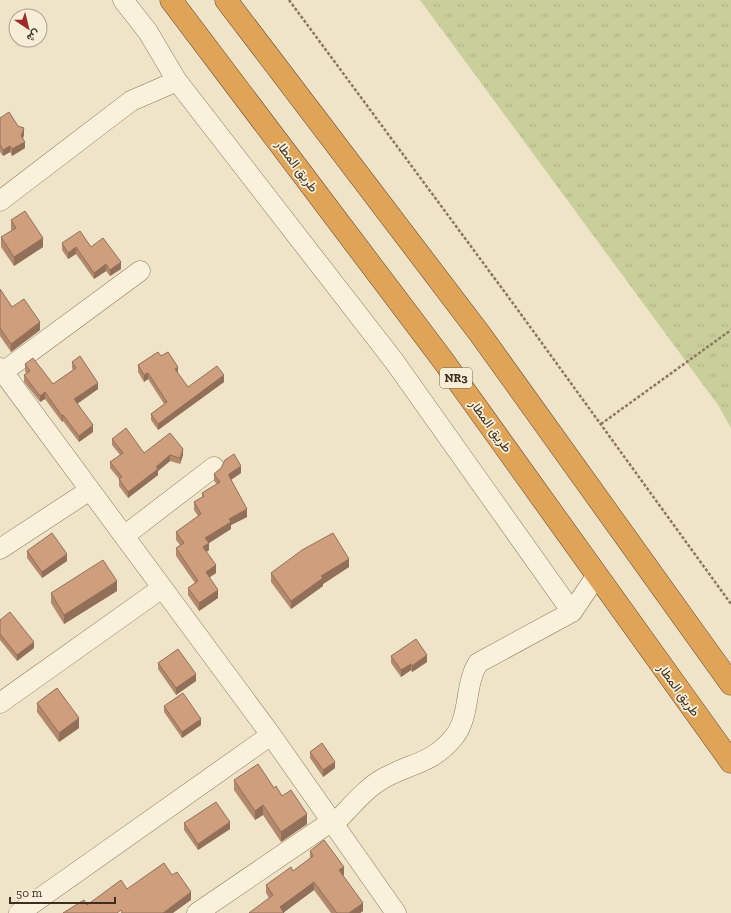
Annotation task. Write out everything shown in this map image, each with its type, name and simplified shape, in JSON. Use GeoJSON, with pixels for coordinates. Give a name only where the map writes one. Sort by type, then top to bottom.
{"type":"FeatureCollection","features":[{"type":"Feature","properties":{"kind":"highway","name":"طريق المطار"},"geometry":{"type":"LineString","coordinates":[[171,0],[442,358],[731,762]]}},
{"type":"Feature","properties":{"kind":"highway"},"geometry":{"type":"LineString","coordinates":[[226,0],[480,334],[731,684]]}},
{"type":"Feature","properties":{"kind":"street"},"geometry":{"type":"LineString","coordinates":[[123,0],[148,32],[177,81],[394,361],[572,612]]}},
{"type":"Feature","properties":{"kind":"street"},"geometry":{"type":"LineString","coordinates":[[0,201],[131,101],[177,81]]}},
{"type":"Feature","properties":{"kind":"street"},"geometry":{"type":"LineString","coordinates":[[140,271],[1,370],[271,735],[333,822],[386,910]]}},
{"type":"Feature","properties":{"kind":"street"},"geometry":{"type":"LineString","coordinates":[[124,536],[214,467]]}},
{"type":"Feature","properties":{"kind":"street"},"geometry":{"type":"LineString","coordinates":[[0,549],[90,490]]}},
{"type":"Feature","properties":{"kind":"street"},"geometry":{"type":"LineString","coordinates":[[197,913],[333,822],[373,785],[386,776],[427,761],[442,749],[454,736],[465,715],[472,674],[478,663],[572,612],[597,575]]}},
{"type":"Feature","properties":{"kind":"street"},"geometry":{"type":"LineString","coordinates":[[0,703],[162,588]]}},
{"type":"Feature","properties":{"kind":"street"},"geometry":{"type":"LineString","coordinates":[[19,913],[271,735]]}},
{"type":"Feature","properties":{"kind":"path"},"geometry":{"type":"LineString","coordinates":[[289,0],[601,424],[731,604]]}},
{"type":"Feature","properties":{"kind":"path"},"geometry":{"type":"LineString","coordinates":[[601,424],[731,330]]}},
{"type":"Feature","properties":{"kind":"green space"},"geometry":{"type":"Polygon","coordinates":[[[420,0],[731,0],[731,428],[718,405],[420,0]]]}},
{"type":"Feature","properties":{"kind":"building"},"geometry":{"type":"Polygon","coordinates":[[[9,112],[18,126],[24,128],[21,136],[25,142],[12,149],[10,146],[3,150],[0,145],[0,118],[9,112]]]}},
{"type":"Feature","properties":{"kind":"building"},"geometry":{"type":"Polygon","coordinates":[[[25,211],[43,238],[14,257],[1,237],[16,228],[11,220],[25,211]]]}},
{"type":"Feature","properties":{"kind":"building"},"geometry":{"type":"Polygon","coordinates":[[[80,231],[91,247],[103,238],[121,262],[110,270],[106,264],[94,273],[76,247],[68,253],[62,243],[80,231]]]}},
{"type":"Feature","properties":{"kind":"building"},"geometry":{"type":"Polygon","coordinates":[[[0,289],[12,307],[24,299],[40,322],[11,344],[0,328],[0,289]]]}},
{"type":"Feature","properties":{"kind":"building"},"geometry":{"type":"Polygon","coordinates":[[[158,352],[161,356],[168,352],[178,367],[175,369],[188,387],[217,366],[224,375],[158,424],[151,414],[167,402],[148,373],[144,375],[138,365],[158,352]]]}},
{"type":"Feature","properties":{"kind":"building"},"geometry":{"type":"Polygon","coordinates":[[[80,356],[98,383],[74,399],[93,425],[79,436],[63,415],[62,416],[45,392],[40,396],[24,375],[30,371],[25,364],[33,358],[53,384],[76,368],[72,362],[80,356]]]}},
{"type":"Feature","properties":{"kind":"building"},"geometry":{"type":"Polygon","coordinates":[[[126,428],[144,453],[170,433],[183,449],[180,458],[170,455],[156,467],[158,469],[128,492],[119,479],[122,477],[110,462],[123,453],[112,439],[126,428]]]}},
{"type":"Feature","properties":{"kind":"building"},"geometry":{"type":"Polygon","coordinates":[[[234,454],[241,466],[229,474],[229,476],[247,509],[229,519],[231,522],[205,538],[209,543],[203,547],[216,565],[206,572],[218,590],[199,603],[188,588],[198,581],[176,548],[184,543],[176,532],[201,514],[194,502],[204,496],[202,493],[220,482],[214,474],[221,468],[225,460],[234,454]]]}},
{"type":"Feature","properties":{"kind":"building"},"geometry":{"type":"Polygon","coordinates":[[[52,533],[67,554],[42,572],[27,551],[52,533]]]}},
{"type":"Feature","properties":{"kind":"building"},"geometry":{"type":"Polygon","coordinates":[[[333,533],[349,559],[321,576],[323,578],[291,601],[271,573],[302,550],[333,533]]]}},
{"type":"Feature","properties":{"kind":"building"},"geometry":{"type":"Polygon","coordinates":[[[103,560],[117,581],[64,615],[51,593],[103,560]]]}},
{"type":"Feature","properties":{"kind":"building"},"geometry":{"type":"Polygon","coordinates":[[[10,612],[34,642],[17,655],[0,634],[0,620],[10,612]]]}},
{"type":"Feature","properties":{"kind":"building"},"geometry":{"type":"Polygon","coordinates":[[[416,639],[427,655],[412,666],[411,664],[401,670],[391,656],[416,639]]]}},
{"type":"Feature","properties":{"kind":"building"},"geometry":{"type":"Polygon","coordinates":[[[178,649],[196,674],[176,688],[158,663],[178,649]]]}},
{"type":"Feature","properties":{"kind":"building"},"geometry":{"type":"Polygon","coordinates":[[[57,688],[79,718],[59,733],[37,703],[57,688]]]}},
{"type":"Feature","properties":{"kind":"building"},"geometry":{"type":"Polygon","coordinates":[[[183,693],[201,719],[182,732],[164,706],[183,693]]]}},
{"type":"Feature","properties":{"kind":"building"},"geometry":{"type":"Polygon","coordinates":[[[322,743],[335,762],[323,770],[310,752],[322,743]]]}},
{"type":"Feature","properties":{"kind":"building"},"geometry":{"type":"Polygon","coordinates":[[[258,764],[274,788],[276,786],[282,796],[291,790],[307,814],[281,832],[263,805],[255,811],[234,780],[258,764]]]}},
{"type":"Feature","properties":{"kind":"building"},"geometry":{"type":"Polygon","coordinates":[[[216,802],[230,822],[198,844],[184,823],[216,802]]]}},
{"type":"Feature","properties":{"kind":"building"},"geometry":{"type":"Polygon","coordinates":[[[324,840],[344,867],[339,870],[363,903],[349,913],[337,913],[314,882],[280,907],[284,913],[249,913],[273,895],[266,885],[291,867],[293,871],[313,856],[310,851],[324,840]]]}},
{"type":"Feature","properties":{"kind":"building"},"geometry":{"type":"Polygon","coordinates":[[[164,863],[172,875],[177,872],[191,892],[163,913],[122,913],[121,910],[117,913],[63,913],[84,900],[87,905],[121,880],[127,889],[164,863]]]}}]}
